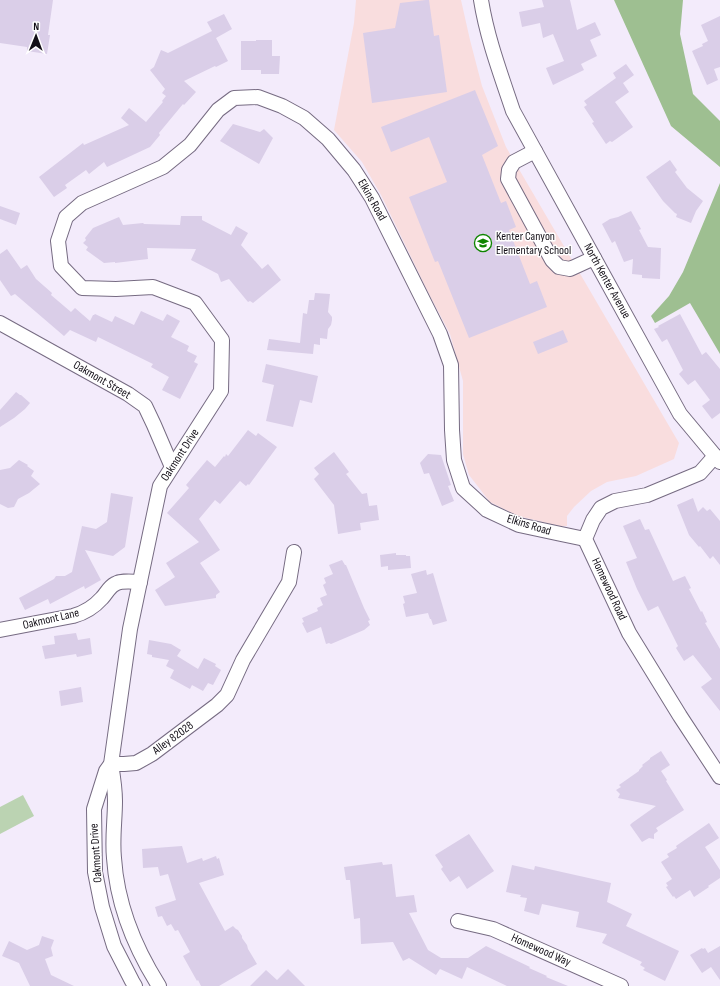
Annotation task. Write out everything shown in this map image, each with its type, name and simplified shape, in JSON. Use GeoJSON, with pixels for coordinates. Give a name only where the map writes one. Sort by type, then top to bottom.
{"type":"FeatureCollection","features":[{"type":"Feature","properties":{"kind":"street","name":"North Kenter Avenue"},"geometry":{"type":"LineString","coordinates":[[481,0],[483,15],[496,61],[513,111],[680,414],[717,459]]}},
{"type":"Feature","properties":{"kind":"street","name":"Elkins Road"},"geometry":{"type":"LineString","coordinates":[[61,266],[58,241],[64,221],[66,217],[82,203],[163,167],[190,145],[218,110],[234,98],[258,97],[282,106],[304,118],[328,139],[354,170],[372,198],[440,334],[451,365],[454,460],[463,488],[487,510],[519,525],[586,539]]}},
{"type":"Feature","properties":{"kind":"street"},"geometry":{"type":"LineString","coordinates":[[535,151],[514,162],[509,170],[508,179],[552,260],[560,267],[570,269],[594,258]]}},
{"type":"Feature","properties":{"kind":"street","name":"Oakmont Drive"},"geometry":{"type":"LineString","coordinates":[[61,266],[82,288],[116,289],[153,287],[195,303],[222,340],[221,391],[160,486],[130,629],[111,764],[115,800],[114,858],[117,887],[128,924],[140,952],[159,986]]}},
{"type":"Feature","properties":{"kind":"street","name":"Oakmont Street"},"geometry":{"type":"LineString","coordinates":[[0,323],[128,394],[145,406],[172,467]]}},
{"type":"Feature","properties":{"kind":"street"},"geometry":{"type":"LineString","coordinates":[[586,539],[593,520],[601,508],[615,502],[647,495],[700,473],[717,459]]}},
{"type":"Feature","properties":{"kind":"street","name":"Homewood Road"},"geometry":{"type":"LineString","coordinates":[[586,539],[629,633],[680,716],[720,777]]}},
{"type":"Feature","properties":{"kind":"street","name":"Alley 82028"},"geometry":{"type":"LineString","coordinates":[[111,764],[136,763],[152,754],[217,705],[227,694],[243,660],[289,582],[294,552]]}},
{"type":"Feature","properties":{"kind":"street","name":"Oakmont Lane"},"geometry":{"type":"LineString","coordinates":[[0,630],[80,614],[96,604],[114,584],[120,582],[140,582]]}},
{"type":"Feature","properties":{"kind":"street","name":"Oakmont Drive"},"geometry":{"type":"LineString","coordinates":[[111,764],[106,771],[94,809],[95,872],[102,907],[114,946],[135,986]]}},
{"type":"Feature","properties":{"kind":"street"},"geometry":{"type":"LineString","coordinates":[[99,890],[117,887]]}},
{"type":"Feature","properties":{"kind":"street","name":"Homewood Way"},"geometry":{"type":"LineString","coordinates":[[458,921],[493,929],[622,986]]}},
{"type":"Feature","properties":{"kind":"shaded area","name":"Kenter Canyon Elementary School"},"geometry":{"type":"Polygon","coordinates":[[[356,0],[461,0],[482,86],[506,147],[679,443],[674,459],[636,476],[607,482],[591,491],[567,516],[567,526],[560,526],[518,516],[490,502],[469,475],[463,454],[463,381],[450,334],[381,195],[362,162],[334,130],[354,23],[356,0]]]}},
{"type":"Feature","properties":{"kind":"green space"},"geometry":{"type":"Polygon","coordinates":[[[614,0],[683,0],[680,34],[693,94],[720,121],[720,167],[671,126],[614,0]]]}},
{"type":"Feature","properties":{"kind":"green space"},"geometry":{"type":"Polygon","coordinates":[[[720,183],[720,354],[690,303],[655,323],[651,316],[669,296],[683,272],[720,183]]]}},
{"type":"Feature","properties":{"kind":"green space"},"geometry":{"type":"Polygon","coordinates":[[[23,795],[34,816],[0,834],[0,807],[23,795]]]}},
{"type":"Feature","properties":{"kind":"building"},"geometry":{"type":"Polygon","coordinates":[[[0,0],[53,0],[47,54],[27,51],[27,47],[0,43],[0,0]]]}},
{"type":"Feature","properties":{"kind":"building"},"geometry":{"type":"Polygon","coordinates":[[[429,0],[434,36],[439,35],[447,92],[372,103],[363,33],[395,28],[400,3],[429,0]]]}},
{"type":"Feature","properties":{"kind":"building"},"geometry":{"type":"Polygon","coordinates":[[[542,0],[570,0],[577,30],[595,22],[601,35],[590,40],[597,56],[581,64],[584,70],[553,85],[546,68],[564,61],[553,34],[543,38],[540,23],[522,27],[519,12],[544,7],[542,0]]]}},
{"type":"Feature","properties":{"kind":"building"},"geometry":{"type":"Polygon","coordinates":[[[224,14],[232,29],[216,38],[228,61],[184,81],[196,92],[184,105],[183,104],[159,133],[160,135],[150,147],[107,167],[104,162],[89,174],[86,170],[65,185],[67,188],[54,197],[39,177],[83,143],[84,145],[129,125],[121,118],[129,108],[146,122],[163,102],[162,101],[166,96],[162,93],[165,89],[150,70],[154,67],[161,50],[168,53],[212,31],[207,22],[224,14]]]}},
{"type":"Feature","properties":{"kind":"building"},"geometry":{"type":"Polygon","coordinates":[[[720,16],[720,67],[714,69],[718,80],[707,85],[692,51],[703,46],[702,44],[708,41],[701,25],[720,16]]]}},
{"type":"Feature","properties":{"kind":"building"},"geometry":{"type":"Polygon","coordinates":[[[272,40],[272,56],[280,56],[279,74],[261,74],[261,70],[241,70],[241,41],[272,40]]]}},
{"type":"Feature","properties":{"kind":"building"},"geometry":{"type":"Polygon","coordinates":[[[626,64],[634,75],[623,83],[629,92],[615,102],[633,127],[612,142],[610,141],[606,144],[592,123],[594,122],[584,107],[587,105],[584,101],[616,78],[613,73],[626,64]]]}},
{"type":"Feature","properties":{"kind":"building"},"geometry":{"type":"Polygon","coordinates":[[[475,90],[498,146],[482,155],[501,203],[506,201],[516,227],[509,230],[530,284],[537,281],[547,307],[469,338],[438,261],[435,262],[409,197],[447,182],[429,137],[391,152],[381,127],[475,90]]]}},
{"type":"Feature","properties":{"kind":"building"},"geometry":{"type":"Polygon","coordinates":[[[233,124],[260,132],[264,129],[273,138],[259,164],[220,141],[233,124]]]}},
{"type":"Feature","properties":{"kind":"building"},"geometry":{"type":"Polygon","coordinates":[[[670,160],[677,170],[675,172],[687,188],[703,201],[696,211],[691,223],[676,217],[677,214],[663,201],[646,177],[670,160]]]}},
{"type":"Feature","properties":{"kind":"building"},"geometry":{"type":"Polygon","coordinates":[[[0,206],[20,213],[16,225],[0,219],[0,206]]]}},
{"type":"Feature","properties":{"kind":"building"},"geometry":{"type":"Polygon","coordinates":[[[631,211],[641,229],[639,230],[648,247],[661,248],[660,279],[642,278],[642,275],[632,274],[633,259],[624,262],[615,241],[612,243],[602,224],[610,219],[631,211]]]}},
{"type":"Feature","properties":{"kind":"building"},"geometry":{"type":"Polygon","coordinates":[[[181,216],[202,216],[202,220],[231,235],[236,226],[248,233],[241,245],[262,269],[268,264],[281,280],[253,303],[250,301],[248,302],[229,279],[221,282],[218,274],[191,260],[196,249],[147,248],[148,259],[104,263],[86,250],[88,247],[83,243],[93,228],[119,217],[123,225],[143,223],[180,225],[181,216]]]}},
{"type":"Feature","properties":{"kind":"building"},"geometry":{"type":"Polygon","coordinates":[[[7,249],[21,269],[27,265],[36,279],[52,293],[51,295],[71,312],[75,308],[90,321],[95,314],[112,322],[115,316],[134,325],[141,311],[163,321],[167,314],[180,321],[171,337],[189,346],[187,351],[197,356],[194,362],[198,364],[180,399],[162,390],[169,377],[151,367],[153,364],[98,337],[96,342],[70,330],[64,336],[15,294],[11,296],[0,280],[0,254],[7,249]]]}},
{"type":"Feature","properties":{"kind":"building"},"geometry":{"type":"Polygon","coordinates":[[[315,293],[330,294],[328,312],[332,317],[332,320],[328,329],[327,339],[320,338],[320,345],[314,344],[313,354],[267,350],[269,339],[300,343],[303,313],[307,314],[309,300],[314,300],[315,293]]]}},
{"type":"Feature","properties":{"kind":"building"},"geometry":{"type":"Polygon","coordinates":[[[680,314],[702,355],[706,352],[720,369],[720,413],[712,419],[702,406],[710,400],[695,380],[688,385],[679,374],[683,370],[667,339],[662,342],[654,329],[680,314]]]}},
{"type":"Feature","properties":{"kind":"building"},"geometry":{"type":"Polygon","coordinates":[[[563,330],[568,342],[538,354],[533,342],[563,330]]]}},
{"type":"Feature","properties":{"kind":"building"},"geometry":{"type":"Polygon","coordinates":[[[266,364],[318,376],[312,403],[300,400],[293,427],[266,421],[274,385],[262,382],[266,364]]]}},
{"type":"Feature","properties":{"kind":"building"},"geometry":{"type":"Polygon","coordinates":[[[16,392],[30,403],[14,418],[0,427],[0,410],[16,392]]]}},
{"type":"Feature","properties":{"kind":"building"},"geometry":{"type":"Polygon","coordinates":[[[248,430],[256,436],[258,433],[277,447],[249,485],[248,484],[246,486],[240,481],[220,504],[215,500],[199,519],[220,550],[200,563],[220,592],[216,595],[216,598],[165,606],[155,590],[175,577],[166,563],[199,542],[167,513],[189,488],[186,485],[207,460],[215,467],[226,454],[228,456],[248,430]]]}},
{"type":"Feature","properties":{"kind":"building"},"geometry":{"type":"Polygon","coordinates":[[[334,452],[349,472],[346,474],[362,494],[367,493],[369,506],[377,505],[379,520],[360,523],[361,530],[338,534],[334,505],[314,479],[319,474],[314,468],[334,452]]]}},
{"type":"Feature","properties":{"kind":"building"},"geometry":{"type":"Polygon","coordinates":[[[428,454],[441,455],[451,485],[448,486],[454,501],[442,506],[429,473],[424,474],[420,463],[428,454]]]}},
{"type":"Feature","properties":{"kind":"building"},"geometry":{"type":"Polygon","coordinates":[[[19,460],[28,465],[27,466],[34,471],[31,476],[40,484],[29,493],[18,499],[14,507],[8,508],[0,504],[0,470],[10,468],[19,460]]]}},
{"type":"Feature","properties":{"kind":"building"},"geometry":{"type":"Polygon","coordinates":[[[111,493],[133,497],[125,547],[113,556],[85,550],[101,580],[85,589],[84,586],[50,604],[48,599],[25,610],[19,598],[54,579],[56,576],[65,576],[72,572],[82,526],[96,529],[107,522],[111,493]]]}},
{"type":"Feature","properties":{"kind":"building"},"geometry":{"type":"Polygon","coordinates":[[[693,498],[698,512],[703,507],[707,511],[710,509],[720,521],[720,565],[713,556],[710,559],[689,535],[677,505],[693,498]]]}},
{"type":"Feature","properties":{"kind":"building"},"geometry":{"type":"Polygon","coordinates":[[[640,519],[645,530],[649,529],[673,581],[685,576],[691,588],[689,589],[707,622],[705,623],[720,649],[720,711],[701,687],[712,679],[693,655],[684,661],[676,648],[678,646],[658,606],[648,611],[637,589],[626,562],[637,558],[623,526],[640,519]]]}},
{"type":"Feature","properties":{"kind":"building"},"geometry":{"type":"Polygon","coordinates":[[[396,553],[396,555],[410,556],[411,568],[388,570],[388,566],[381,567],[380,555],[396,553]]]}},
{"type":"Feature","properties":{"kind":"building"},"geometry":{"type":"Polygon","coordinates":[[[342,560],[346,565],[370,620],[368,621],[370,625],[364,630],[331,644],[326,644],[321,627],[307,633],[302,623],[304,622],[302,618],[318,611],[317,608],[323,605],[320,598],[327,595],[323,585],[326,583],[324,578],[333,574],[329,565],[342,560]]]}},
{"type":"Feature","properties":{"kind":"building"},"geometry":{"type":"Polygon","coordinates":[[[426,570],[427,575],[433,573],[447,621],[433,625],[428,613],[406,617],[403,604],[405,603],[403,596],[417,593],[411,574],[426,570]]]}},
{"type":"Feature","properties":{"kind":"building"},"geometry":{"type":"Polygon","coordinates":[[[76,633],[78,640],[90,638],[92,654],[77,657],[76,654],[45,659],[42,646],[55,644],[54,636],[76,633]]]}},
{"type":"Feature","properties":{"kind":"building"},"geometry":{"type":"Polygon","coordinates":[[[149,640],[171,644],[181,650],[177,656],[198,669],[204,658],[216,664],[215,666],[221,670],[213,685],[208,683],[203,691],[192,685],[190,689],[170,678],[174,670],[166,666],[169,660],[152,657],[152,655],[147,654],[149,640]]]}},
{"type":"Feature","properties":{"kind":"building"},"geometry":{"type":"Polygon","coordinates":[[[81,687],[83,702],[61,706],[59,691],[81,687]]]}},
{"type":"Feature","properties":{"kind":"building"},"geometry":{"type":"Polygon","coordinates":[[[661,751],[670,765],[661,771],[684,810],[656,828],[658,831],[654,834],[654,839],[649,838],[642,842],[630,825],[656,806],[618,798],[620,794],[616,790],[621,787],[619,785],[639,771],[643,766],[642,765],[650,758],[661,751]]]}},
{"type":"Feature","properties":{"kind":"building"},"geometry":{"type":"Polygon","coordinates":[[[709,823],[719,838],[705,847],[720,870],[720,878],[694,897],[690,890],[676,899],[666,887],[668,886],[666,883],[672,879],[661,862],[669,857],[667,854],[677,848],[676,846],[709,823]]]}},
{"type":"Feature","properties":{"kind":"building"},"geometry":{"type":"Polygon","coordinates":[[[469,834],[494,871],[467,889],[459,876],[450,882],[441,869],[443,867],[435,855],[469,834]]]}},
{"type":"Feature","properties":{"kind":"building"},"geometry":{"type":"Polygon","coordinates":[[[182,846],[187,863],[202,858],[203,861],[216,856],[217,859],[219,858],[224,875],[199,883],[225,931],[233,926],[238,930],[257,964],[219,986],[201,986],[183,956],[190,952],[178,930],[175,931],[171,924],[167,926],[162,916],[158,917],[155,907],[176,900],[168,874],[160,876],[158,867],[143,868],[142,849],[182,846]]]}},
{"type":"Feature","properties":{"kind":"building"},"geometry":{"type":"Polygon","coordinates":[[[382,862],[383,865],[392,864],[396,897],[414,895],[417,912],[409,913],[428,950],[441,958],[468,958],[486,946],[530,967],[529,968],[547,976],[546,977],[568,986],[507,986],[467,967],[462,979],[440,969],[436,975],[409,958],[403,961],[393,942],[361,944],[360,918],[354,919],[350,880],[346,880],[344,867],[382,862]]]}},
{"type":"Feature","properties":{"kind":"building"},"geometry":{"type":"Polygon","coordinates":[[[512,865],[534,870],[535,866],[611,883],[607,902],[632,914],[626,926],[679,951],[665,981],[643,970],[645,968],[640,965],[642,962],[602,943],[607,934],[576,927],[579,912],[542,904],[539,915],[524,911],[527,898],[520,897],[521,895],[506,892],[512,865]]]}},
{"type":"Feature","properties":{"kind":"building"},"geometry":{"type":"Polygon","coordinates":[[[42,936],[54,940],[51,948],[53,956],[45,959],[51,975],[74,986],[30,986],[19,963],[2,956],[9,941],[27,950],[39,945],[42,936]]]}},
{"type":"Feature","properties":{"kind":"building"},"geometry":{"type":"Polygon","coordinates":[[[720,946],[720,980],[711,967],[702,973],[690,955],[702,948],[705,948],[708,953],[720,946]]]}},
{"type":"Feature","properties":{"kind":"building"},"geometry":{"type":"Polygon","coordinates":[[[288,969],[305,986],[250,986],[266,970],[277,980],[288,969]]]}},
{"type":"Feature","properties":{"kind":"place","name":"Kenter Canyon Elementary School"},"geometry":{"type":"Point","coordinates":[483,243]}}]}
